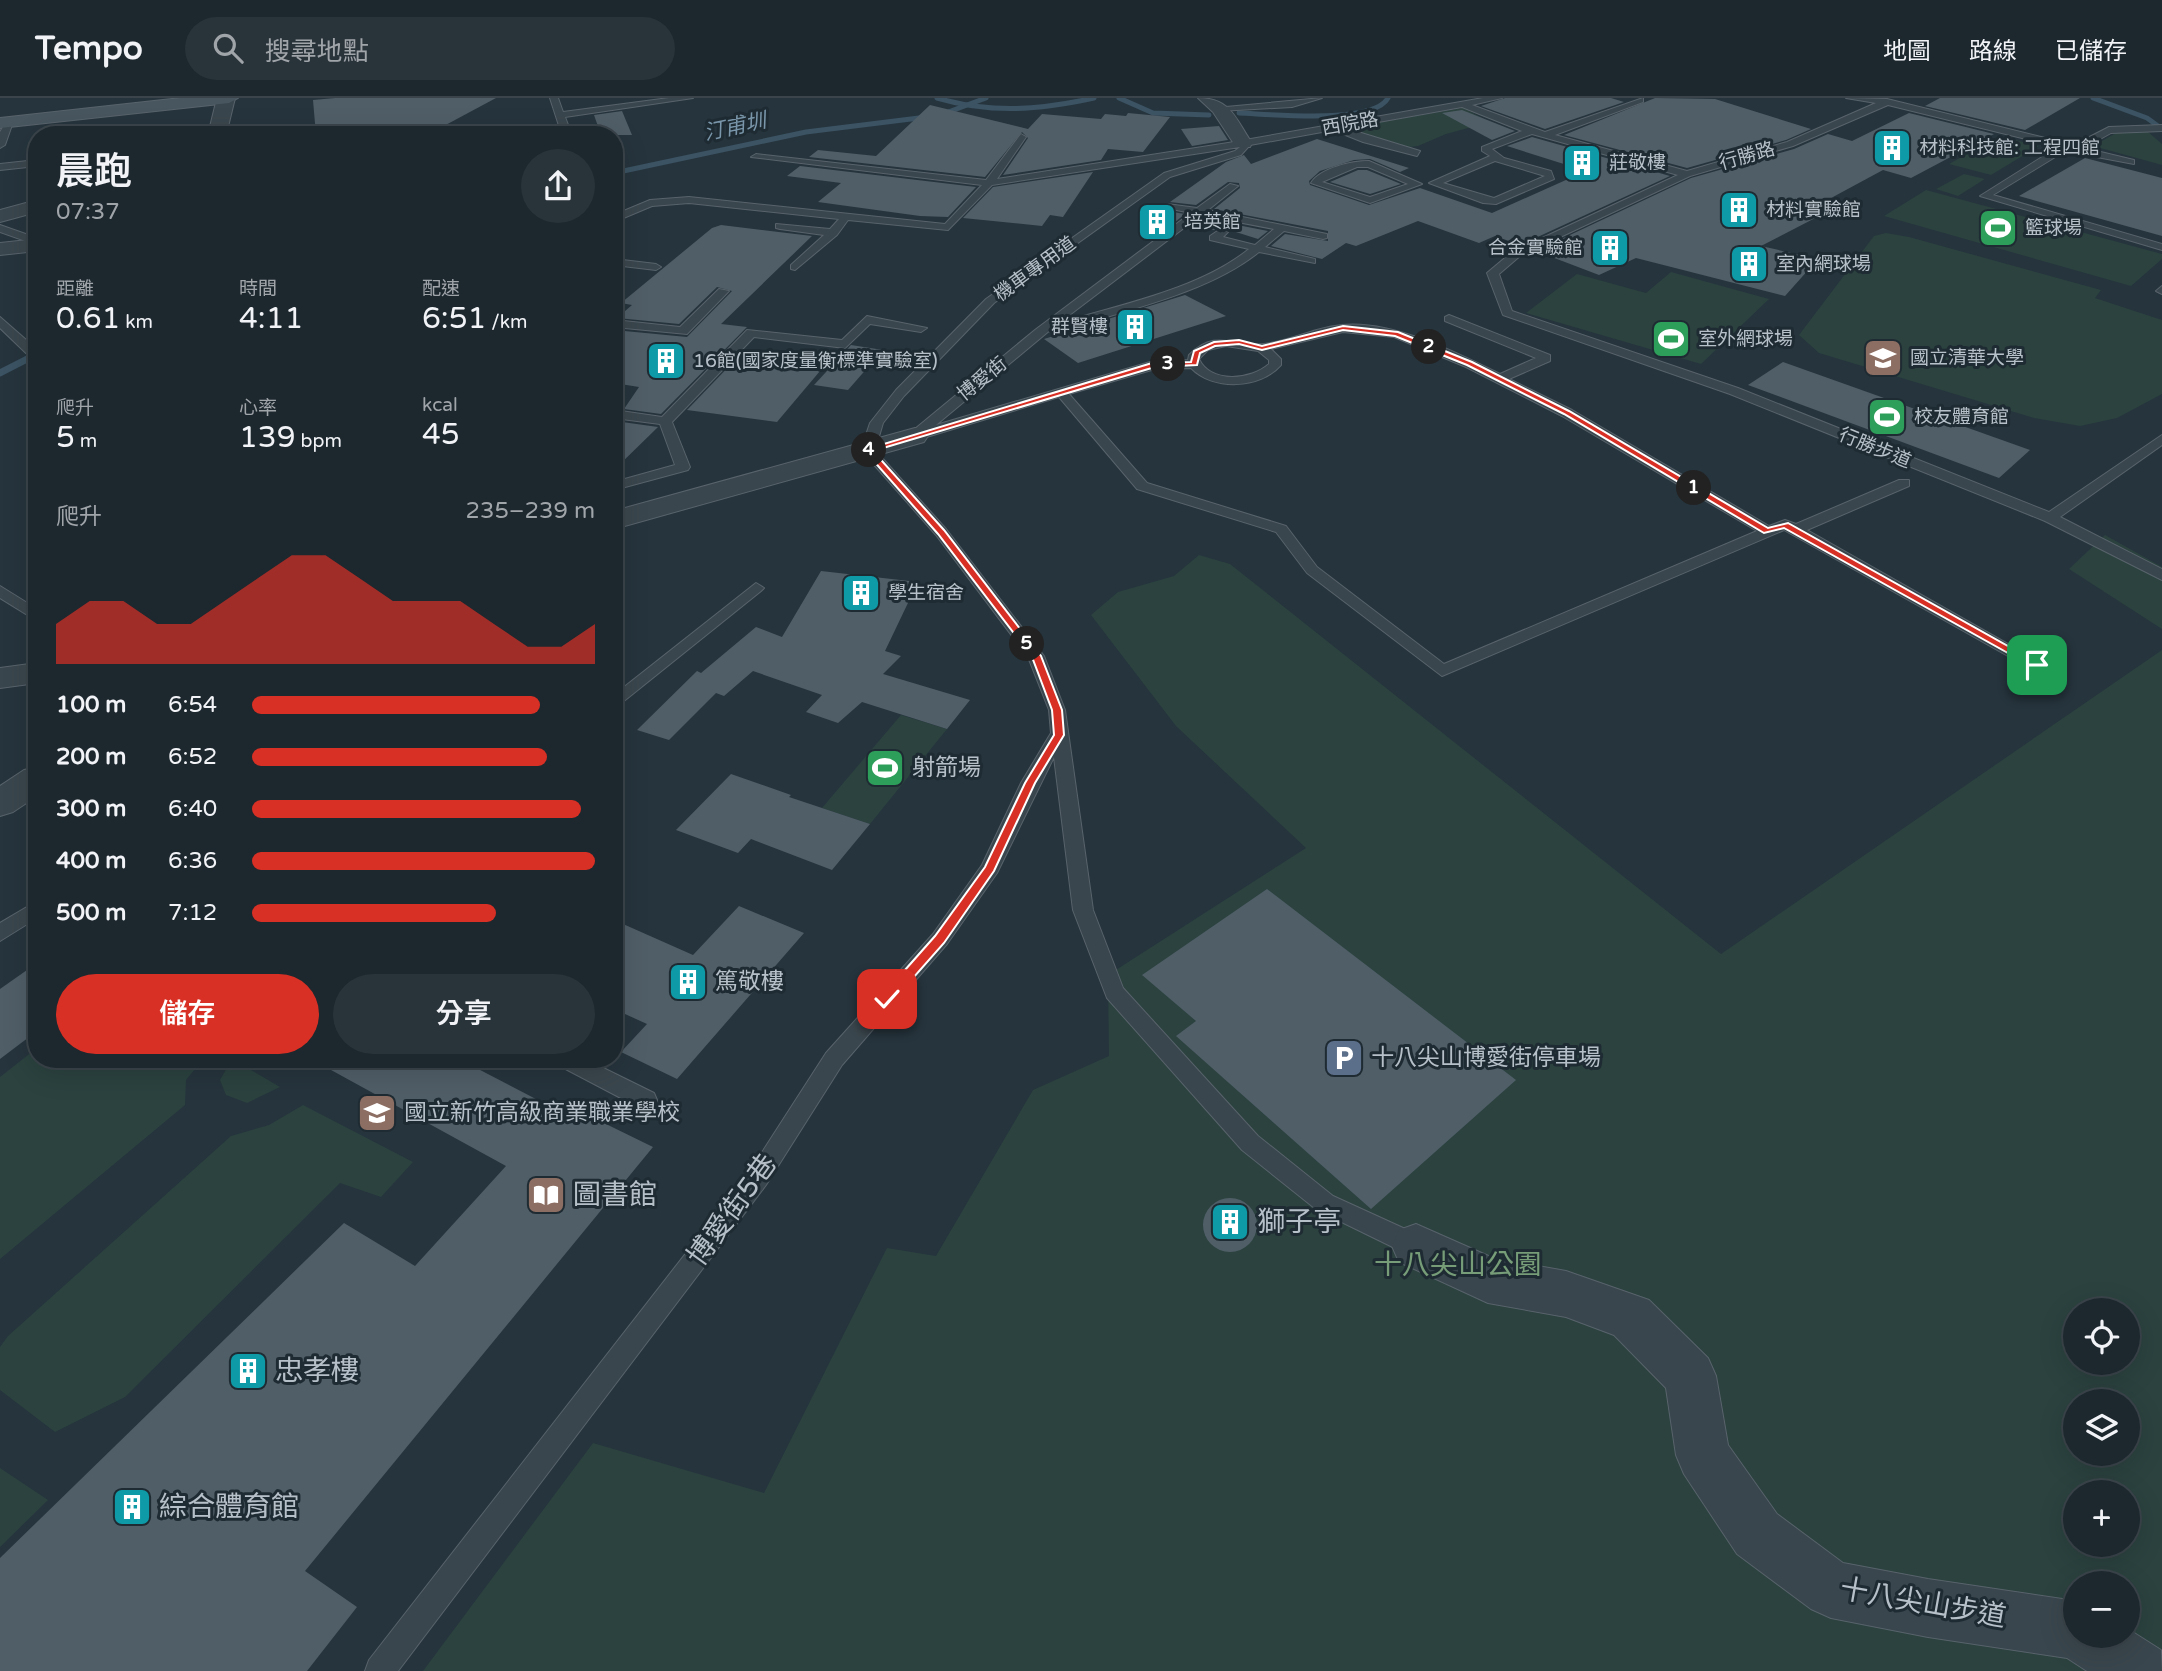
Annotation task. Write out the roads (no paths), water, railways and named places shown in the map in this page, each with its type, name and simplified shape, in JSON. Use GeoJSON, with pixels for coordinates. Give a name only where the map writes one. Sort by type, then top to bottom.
{"type":"FeatureCollection","features":[{"type":"Feature","properties":{"kind":"main road"},"geometry":{"type":"LineString","coordinates":[[3,121],[164,98]]}},
{"type":"Feature","properties":{"kind":"main road"},"geometry":{"type":"LineString","coordinates":[[3,121],[227,98]]}},
{"type":"Feature","properties":{"kind":"street"},"geometry":{"type":"LineString","coordinates":[[219,126],[227,98]]}},
{"type":"Feature","properties":{"kind":"street"},"geometry":{"type":"LineString","coordinates":[[1213,103],[1243,143]]}},
{"type":"Feature","properties":{"kind":"street"},"geometry":{"type":"LineString","coordinates":[[0,216],[28,208]]}},
{"type":"Feature","properties":{"kind":"street"},"geometry":{"type":"LineString","coordinates":[[0,250],[28,245]]}},
{"type":"Feature","properties":{"kind":"street","name":"博愛街"},"geometry":{"type":"LineString","coordinates":[[623,518],[915,436]]}},
{"type":"Feature","properties":{"kind":"street"},"geometry":{"type":"LineString","coordinates":[[0,678],[28,674]]}},
{"type":"Feature","properties":{"kind":"street"},"geometry":{"type":"LineString","coordinates":[[0,803],[28,785]]}},
{"type":"Feature","properties":{"kind":"street","name":"十八尖山步道"},"geometry":{"type":"LineString","coordinates":[[1416,1246],[1488,1280],[1566,1294],[1631,1317],[1690,1376],[1703,1455],[1757,1534],[1831,1589],[1928,1608],[2063,1628]]}},
{"type":"Feature","properties":{"kind":"street"},"geometry":{"type":"LineString","coordinates":[[2105,1648],[2140,1671]]}},
{"type":"Feature","properties":{"kind":"lane"},"geometry":{"type":"LineString","coordinates":[[554,98],[563,126]]}},
{"type":"Feature","properties":{"kind":"lane"},"geometry":{"type":"LineString","coordinates":[[559,115],[689,98]]}},
{"type":"Feature","properties":{"kind":"lane"},"geometry":{"type":"LineString","coordinates":[[1213,103],[1292,104],[1318,98]]}},
{"type":"Feature","properties":{"kind":"lane","name":"西院路"},"geometry":{"type":"LineString","coordinates":[[756,157],[989,183],[1243,143],[1497,98]]}},
{"type":"Feature","properties":{"kind":"lane"},"geometry":{"type":"LineString","coordinates":[[1850,98],[1887,102],[2131,162]]}},
{"type":"Feature","properties":{"kind":"lane"},"geometry":{"type":"LineString","coordinates":[[1545,135],[1640,100]]}},
{"type":"Feature","properties":{"kind":"lane","name":"行勝路"},"geometry":{"type":"LineString","coordinates":[[1581,338],[1507,313],[1493,273],[1516,254],[1688,174],[1790,144],[1887,102]]}},
{"type":"Feature","properties":{"kind":"lane"},"geometry":{"type":"LineString","coordinates":[[1462,103],[1531,131],[1688,174]]}},
{"type":"Feature","properties":{"kind":"lane"},"geometry":{"type":"LineString","coordinates":[[0,145],[3,121]]}},
{"type":"Feature","properties":{"kind":"lane"},"geometry":{"type":"LineString","coordinates":[[1334,127],[1376,143],[1417,153]]}},
{"type":"Feature","properties":{"kind":"lane"},"geometry":{"type":"LineString","coordinates":[[2162,128],[2109,130],[2076,148],[2063,148],[1985,196],[2162,247]]}},
{"type":"Feature","properties":{"kind":"lane"},"geometry":{"type":"LineString","coordinates":[[1500,158],[1494,158],[1434,183],[1487,201],[1496,201],[1551,177],[1548,173],[1500,158],[1485,149],[1531,131]]}},
{"type":"Feature","properties":{"kind":"lane"},"geometry":{"type":"LineString","coordinates":[[623,215],[650,203],[666,201],[948,227],[989,183],[1021,137]]}},
{"type":"Feature","properties":{"kind":"lane","name":"機車專用道"},"geometry":{"type":"LineString","coordinates":[[868,450],[877,423],[900,393],[990,301],[1167,175],[1238,153],[1246,146],[1243,143]]}},
{"type":"Feature","properties":{"kind":"lane"},"geometry":{"type":"LineString","coordinates":[[0,167],[28,164]]}},
{"type":"Feature","properties":{"kind":"lane"},"geometry":{"type":"LineString","coordinates":[[1356,164],[1368,164],[1417,184],[1370,200],[1316,183],[1318,178],[1356,164]]}},
{"type":"Feature","properties":{"kind":"lane","name":"博愛街"},"geometry":{"type":"LineString","coordinates":[[915,436],[1039,333],[1233,186]]}},
{"type":"Feature","properties":{"kind":"lane"},"geometry":{"type":"LineString","coordinates":[[1171,205],[1323,236]]}},
{"type":"Feature","properties":{"kind":"lane"},"geometry":{"type":"LineString","coordinates":[[767,236],[780,226],[789,211]]}},
{"type":"Feature","properties":{"kind":"lane"},"geometry":{"type":"LineString","coordinates":[[795,267],[833,233],[846,216]]}},
{"type":"Feature","properties":{"kind":"lane"},"geometry":{"type":"LineString","coordinates":[[780,226],[833,233]]}},
{"type":"Feature","properties":{"kind":"lane"},"geometry":{"type":"LineString","coordinates":[[0,228],[28,239]]}},
{"type":"Feature","properties":{"kind":"lane"},"geometry":{"type":"LineString","coordinates":[[1039,333],[1168,293],[1236,266],[1282,228]]}},
{"type":"Feature","properties":{"kind":"lane"},"geometry":{"type":"LineString","coordinates":[[1223,232],[1214,238],[1311,261]]}},
{"type":"Feature","properties":{"kind":"lane"},"geometry":{"type":"LineString","coordinates":[[623,263],[656,267]]}},
{"type":"Feature","properties":{"kind":"lane"},"geometry":{"type":"LineString","coordinates":[[623,324],[683,331],[723,291]]}},
{"type":"Feature","properties":{"kind":"lane"},"geometry":{"type":"LineString","coordinates":[[1449,319],[1546,358],[1501,378]]}},
{"type":"Feature","properties":{"kind":"lane"},"geometry":{"type":"LineString","coordinates":[[1,320],[28,343]]}},
{"type":"Feature","properties":{"kind":"lane"},"geometry":{"type":"LineString","coordinates":[[665,421],[751,333],[845,344],[867,320],[921,328]]}},
{"type":"Feature","properties":{"kind":"lane"},"geometry":{"type":"LineString","coordinates":[[1262,348],[1343,328],[1396,334],[1501,378],[1579,420],[1767,531]]}},
{"type":"Feature","properties":{"kind":"lane","name":"行勝步道"},"geometry":{"type":"LineString","coordinates":[[1581,338],[1734,391],[2050,517],[2162,575]]}},
{"type":"Feature","properties":{"kind":"lane"},"geometry":{"type":"LineString","coordinates":[[915,436],[1154,365],[1194,364],[1209,375],[1250,379],[1270,372],[1275,366],[1275,359],[1262,348],[1239,342],[1214,344],[1197,352],[1194,364]]}},
{"type":"Feature","properties":{"kind":"lane"},"geometry":{"type":"LineString","coordinates":[[1061,392],[1142,486],[1281,529],[1312,570],[1442,671],[1785,524],[2037,665]]}},
{"type":"Feature","properties":{"kind":"lane"},"geometry":{"type":"LineString","coordinates":[[623,415],[665,421]]}},
{"type":"Feature","properties":{"kind":"lane"},"geometry":{"type":"LineString","coordinates":[[623,484],[683,467],[665,421]]}},
{"type":"Feature","properties":{"kind":"lane"},"geometry":{"type":"LineString","coordinates":[[2050,517],[2162,439]]}},
{"type":"Feature","properties":{"kind":"lane"},"geometry":{"type":"LineString","coordinates":[[868,450],[941,532],[1036,656],[1057,710],[1059,735]]}},
{"type":"Feature","properties":{"kind":"lane"},"geometry":{"type":"LineString","coordinates":[[1796,530],[1904,483]]}},
{"type":"Feature","properties":{"kind":"lane"},"geometry":{"type":"LineString","coordinates":[[623,697],[755,588]]}},
{"type":"Feature","properties":{"kind":"lane"},"geometry":{"type":"LineString","coordinates":[[0,591],[28,609]]}},
{"type":"Feature","properties":{"kind":"lane","name":"十八尖山步道"},"geometry":{"type":"LineString","coordinates":[[1059,735],[1083,910],[1114,992],[1250,1143],[1325,1203],[1416,1246]]}},
{"type":"Feature","properties":{"kind":"lane","name":"博愛街5巷"},"geometry":{"type":"LineString","coordinates":[[380,1671],[758,1178],[834,1059],[940,939],[990,868],[1030,783],[1059,735]]}},
{"type":"Feature","properties":{"kind":"lane"},"geometry":{"type":"LineString","coordinates":[[0,933],[28,914]]}},
{"type":"Feature","properties":{"kind":"lane"},"geometry":{"type":"LineString","coordinates":[[584,1068],[646,1100]]}},
{"type":"Feature","properties":{"kind":"waterway"},"geometry":{"type":"LineString","coordinates":[[937,98],[968,105]]}},
{"type":"Feature","properties":{"kind":"waterway","name":"汀甫圳"},"geometry":{"type":"LineString","coordinates":[[968,105],[986,98]]}},
{"type":"Feature","properties":{"kind":"waterway"},"geometry":{"type":"LineString","coordinates":[[968,105],[996,108],[1035,107],[1094,98]]}},
{"type":"Feature","properties":{"kind":"waterway"},"geometry":{"type":"LineString","coordinates":[[1119,98],[1153,113],[1209,115]]}},
{"type":"Feature","properties":{"kind":"waterway"},"geometry":{"type":"LineString","coordinates":[[1239,113],[1342,115],[1363,112],[1379,106],[1388,98]]}},
{"type":"Feature","properties":{"kind":"waterway"},"geometry":{"type":"LineString","coordinates":[[2093,98],[2147,118],[2158,126]]}},
{"type":"Feature","properties":{"kind":"waterway","name":"汀甫圳"},"geometry":{"type":"LineString","coordinates":[[943,114],[968,105]]}},
{"type":"Feature","properties":{"kind":"waterway","name":"汀甫圳"},"geometry":{"type":"LineString","coordinates":[[623,171],[806,132],[927,117]]}},
{"type":"Feature","properties":{"kind":"waterway","name":"汀甫圳"},"geometry":{"type":"LineString","coordinates":[[0,373],[28,359]]}},
{"type":"Feature","properties":{"kind":"place","name":"材料科技館: 工程四館"},"geometry":{"type":"Point","coordinates":[1892,148]}},
{"type":"Feature","properties":{"kind":"place","name":"莊敬樓"},"geometry":{"type":"Point","coordinates":[1582,163]}},
{"type":"Feature","properties":{"kind":"place","name":"材料實驗館"},"geometry":{"type":"Point","coordinates":[1739,210]}},
{"type":"Feature","properties":{"kind":"place","name":"培英館"},"geometry":{"type":"Point","coordinates":[1157,222]}},
{"type":"Feature","properties":{"kind":"place","name":"籃球場"},"geometry":{"type":"Point","coordinates":[1998,228]}},
{"type":"Feature","properties":{"kind":"place","name":"合金實驗館"},"geometry":{"type":"Point","coordinates":[1610,248]}},
{"type":"Feature","properties":{"kind":"place","name":"室內網球場"},"geometry":{"type":"Point","coordinates":[1749,264]}},
{"type":"Feature","properties":{"kind":"place","name":"群賢樓"},"geometry":{"type":"Point","coordinates":[1135,327]}},
{"type":"Feature","properties":{"kind":"place","name":"室外網球場"},"geometry":{"type":"Point","coordinates":[1671,339]}},
{"type":"Feature","properties":{"kind":"place","name":"國立清華大學"},"geometry":{"type":"Point","coordinates":[1883,358]}},
{"type":"Feature","properties":{"kind":"place","name":"16館(國家度量衡標準實驗室)"},"geometry":{"type":"Point","coordinates":[666,361]}},
{"type":"Feature","properties":{"kind":"place","name":"校友體育館"},"geometry":{"type":"Point","coordinates":[1887,417]}},
{"type":"Feature","properties":{"kind":"place","name":"學生宿舍"},"geometry":{"type":"Point","coordinates":[861,593]}},
{"type":"Feature","properties":{"kind":"place","name":"射箭場"},"geometry":{"type":"Point","coordinates":[885,768]}},
{"type":"Feature","properties":{"kind":"place","name":"篤敬樓"},"geometry":{"type":"Point","coordinates":[688,982]}},
{"type":"Feature","properties":{"kind":"place","name":"十八尖山博愛街停車場"},"geometry":{"type":"Point","coordinates":[1344,1058]}},
{"type":"Feature","properties":{"kind":"place","name":"國立新竹高級商業職業學校"},"geometry":{"type":"Point","coordinates":[377,1113]}},
{"type":"Feature","properties":{"kind":"place","name":"圖書館"},"geometry":{"type":"Point","coordinates":[546,1195]}},
{"type":"Feature","properties":{"kind":"place","name":"獅子亭"},"geometry":{"type":"Point","coordinates":[1230,1222]}},
{"type":"Feature","properties":{"kind":"place","name":"忠孝樓"},"geometry":{"type":"Point","coordinates":[248,1371]}},
{"type":"Feature","properties":{"kind":"place","name":"綜合體育館"},"geometry":{"type":"Point","coordinates":[132,1507]}},
{"type":"Feature","properties":{"kind":"park label","name":"十八尖山公園"},"geometry":{"type":"Point","coordinates":[1458,1265]}}]}
